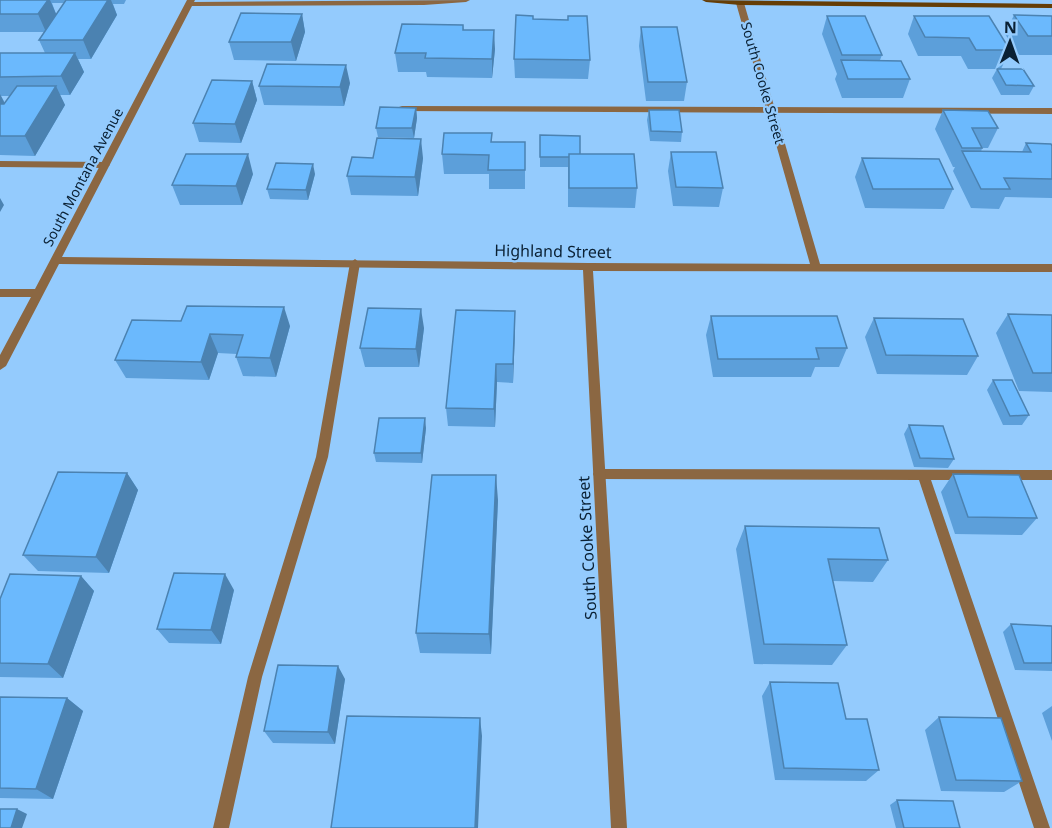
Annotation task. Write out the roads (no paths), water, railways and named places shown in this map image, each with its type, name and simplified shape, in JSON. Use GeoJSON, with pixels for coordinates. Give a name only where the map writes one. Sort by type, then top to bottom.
{"type":"FeatureCollection","features":[{"type":"Feature","properties":{"kind":"street"},"geometry":{"type":"LineString","coordinates":[[190,2],[424,3],[466,0]]}},
{"type":"Feature","properties":{"kind":"street"},"geometry":{"type":"LineString","coordinates":[[706,0],[740,3],[966,3],[1052,6]]}},
{"type":"Feature","properties":{"kind":"street","name":"South Montana Avenue"},"geometry":{"type":"LineString","coordinates":[[0,366],[190,2]]}},
{"type":"Feature","properties":{"kind":"street","name":"South Cooke Street"},"geometry":{"type":"LineString","coordinates":[[740,3],[816,267]]}},
{"type":"Feature","properties":{"kind":"street"},"geometry":{"type":"LineString","coordinates":[[394,109],[1052,111]]}},
{"type":"Feature","properties":{"kind":"street"},"geometry":{"type":"LineString","coordinates":[[0,164],[105,165]]}},
{"type":"Feature","properties":{"kind":"street","name":"Highland Street"},"geometry":{"type":"LineString","coordinates":[[55,260],[588,267],[1052,268]]}},
{"type":"Feature","properties":{"kind":"street"},"geometry":{"type":"LineString","coordinates":[[221,828],[255,677],[322,457],[355,263]]}},
{"type":"Feature","properties":{"kind":"street","name":"South Cooke Street"},"geometry":{"type":"LineString","coordinates":[[588,267],[619,828]]}},
{"type":"Feature","properties":{"kind":"street"},"geometry":{"type":"LineString","coordinates":[[0,293],[38,293]]}},
{"type":"Feature","properties":{"kind":"street"},"geometry":{"type":"LineString","coordinates":[[599,474],[1052,475]]}},
{"type":"Feature","properties":{"kind":"street"},"geometry":{"type":"LineString","coordinates":[[923,474],[1042,828]]}}]}
